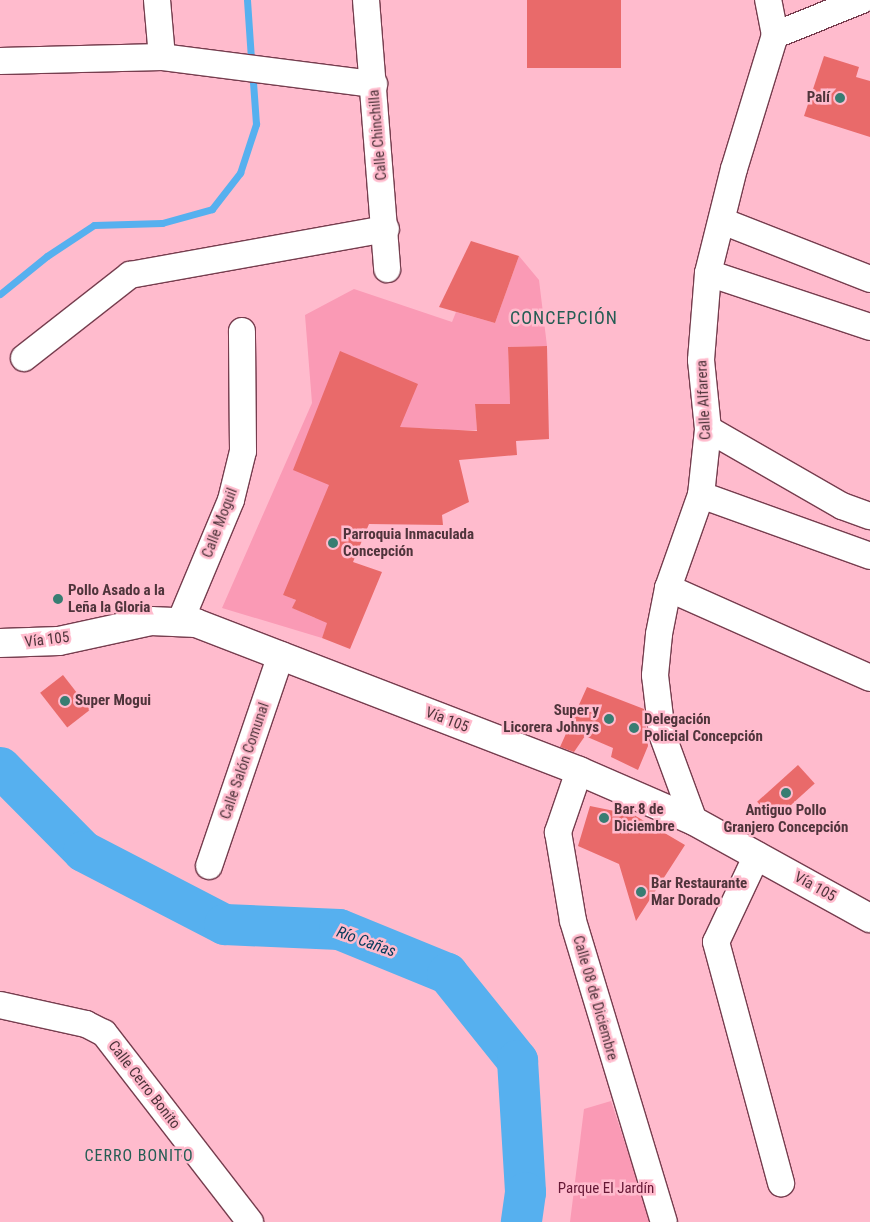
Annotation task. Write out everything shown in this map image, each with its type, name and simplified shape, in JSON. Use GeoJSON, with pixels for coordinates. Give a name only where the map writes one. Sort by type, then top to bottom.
{"type":"FeatureCollection","features":[{"type":"Feature","properties":{"kind":"main road","name":"Vía 105"},"geometry":{"type":"LineString","coordinates":[[0,643],[59,641],[151,620],[196,623],[579,771],[694,821],[870,918]]}},
{"type":"Feature","properties":{"kind":"street"},"geometry":{"type":"LineString","coordinates":[[158,0],[162,57]]}},
{"type":"Feature","properties":{"kind":"street","name":"Calle Chinchilla"},"geometry":{"type":"LineString","coordinates":[[366,0],[386,229],[387,269]]}},
{"type":"Feature","properties":{"kind":"street"},"geometry":{"type":"LineString","coordinates":[[768,0],[775,35],[862,0]]}},
{"type":"Feature","properties":{"kind":"street","name":"Calle Alfarera"},"geometry":{"type":"LineString","coordinates":[[694,821],[662,734],[655,675],[668,588],[701,495],[708,429],[701,360],[708,273],[775,35]]}},
{"type":"Feature","properties":{"kind":"street"},"geometry":{"type":"LineString","coordinates":[[0,61],[162,57],[374,84]]}},
{"type":"Feature","properties":{"kind":"street"},"geometry":{"type":"LineString","coordinates":[[722,221],[870,280]]}},
{"type":"Feature","properties":{"kind":"street"},"geometry":{"type":"LineString","coordinates":[[24,358],[130,275],[386,229]]}},
{"type":"Feature","properties":{"kind":"street"},"geometry":{"type":"LineString","coordinates":[[708,273],[870,327]]}},
{"type":"Feature","properties":{"kind":"street","name":"Calle Moguil"},"geometry":{"type":"LineString","coordinates":[[180,622],[231,500],[242,451],[242,331]]}},
{"type":"Feature","properties":{"kind":"street"},"geometry":{"type":"LineString","coordinates":[[708,429],[842,506],[870,516]]}},
{"type":"Feature","properties":{"kind":"street"},"geometry":{"type":"LineString","coordinates":[[701,495],[870,556]]}},
{"type":"Feature","properties":{"kind":"street"},"geometry":{"type":"LineString","coordinates":[[668,588],[870,678]]}},
{"type":"Feature","properties":{"kind":"street","name":"Calle Salón Comunal"},"geometry":{"type":"LineString","coordinates":[[209,866],[281,655]]}},
{"type":"Feature","properties":{"kind":"street","name":"Calle 08 de Diciembre"},"geometry":{"type":"LineString","coordinates":[[579,771],[558,832],[573,921],[664,1222]]}},
{"type":"Feature","properties":{"kind":"street"},"geometry":{"type":"LineString","coordinates":[[757,855],[716,942],[781,1183]]}},
{"type":"Feature","properties":{"kind":"street","name":"Calle Cerro Bonito"},"geometry":{"type":"LineString","coordinates":[[0,1005],[86,1024],[104,1033],[250,1222]]}},
{"type":"Feature","properties":{"kind":"green space"},"geometry":{"type":"Polygon","coordinates":[[[519,256],[539,280],[547,346],[508,347],[510,404],[475,405],[477,430],[453,430],[442,459],[443,429],[417,428],[409,485],[283,595],[296,600],[293,608],[315,618],[331,613],[322,638],[222,608],[312,403],[305,315],[354,289],[452,322],[456,312],[495,323],[519,256]]]}},
{"type":"Feature","properties":{"kind":"green space","name":"Parque El Jardín"},"geometry":{"type":"Polygon","coordinates":[[[611,1101],[651,1222],[570,1222],[584,1109],[611,1101]]]}},
{"type":"Feature","properties":{"kind":"building"},"geometry":{"type":"Polygon","coordinates":[[[527,0],[621,0],[621,68],[527,68],[527,0]]]}},
{"type":"Feature","properties":{"kind":"building","name":"Palí"},"geometry":{"type":"Polygon","coordinates":[[[824,56],[859,67],[856,77],[870,81],[870,137],[804,116],[824,56]]]}},
{"type":"Feature","properties":{"kind":"building"},"geometry":{"type":"Polygon","coordinates":[[[471,241],[519,256],[495,323],[439,307],[471,241]]]}},
{"type":"Feature","properties":{"kind":"building"},"geometry":{"type":"Polygon","coordinates":[[[547,346],[549,439],[516,441],[517,455],[459,460],[469,502],[442,515],[443,525],[369,524],[353,562],[382,572],[350,649],[322,638],[327,623],[292,608],[296,600],[283,595],[329,485],[293,470],[340,351],[418,384],[400,427],[477,431],[475,404],[510,404],[508,347],[547,346]]]}},
{"type":"Feature","properties":{"kind":"building","name":"Super Mogui"},"geometry":{"type":"Polygon","coordinates":[[[63,675],[90,710],[67,728],[40,693],[63,675]]]}},
{"type":"Feature","properties":{"kind":"building"},"geometry":{"type":"Polygon","coordinates":[[[587,687],[644,709],[648,746],[638,770],[611,757],[613,748],[585,736],[574,752],[560,747],[587,687]]]}},
{"type":"Feature","properties":{"kind":"building","name":"Antiguo Pollo Granjero Concepción"},"geometry":{"type":"Polygon","coordinates":[[[798,765],[815,784],[774,820],[757,802],[798,765]]]}},
{"type":"Feature","properties":{"kind":"building"},"geometry":{"type":"Polygon","coordinates":[[[590,806],[634,815],[685,845],[636,921],[619,864],[578,846],[590,806]]]}},
{"type":"Feature","properties":{"kind":"waterway"},"geometry":{"type":"LineString","coordinates":[[247,0],[251,58]]}},
{"type":"Feature","properties":{"kind":"waterway"},"geometry":{"type":"LineString","coordinates":[[0,294],[47,256],[94,225],[162,223],[212,209],[240,173],[256,124],[253,82]]}},
{"type":"Feature","properties":{"kind":"waterway","name":"Río Cañas"},"geometry":{"type":"LineString","coordinates":[[0,767],[83,851],[224,924],[339,929],[447,973],[517,1060],[525,1192],[521,1222]]}},
{"type":"Feature","properties":{"kind":"place","name":"Palí"},"geometry":{"type":"Point","coordinates":[840,98]}},
{"type":"Feature","properties":{"kind":"place","name":"Parroquia Inmaculada Concepción"},"geometry":{"type":"Point","coordinates":[333,543]}},
{"type":"Feature","properties":{"kind":"place","name":"Pollo Asado a la Leña la Gloria"},"geometry":{"type":"Point","coordinates":[58,599]}},
{"type":"Feature","properties":{"kind":"place","name":"Super Mogui"},"geometry":{"type":"Point","coordinates":[65,701]}},
{"type":"Feature","properties":{"kind":"place","name":"Super y Licorera Johnys"},"geometry":{"type":"Point","coordinates":[609,719]}},
{"type":"Feature","properties":{"kind":"place","name":"Delegación Policial Concepción"},"geometry":{"type":"Point","coordinates":[634,728]}},
{"type":"Feature","properties":{"kind":"place","name":"Antiguo Pollo Granjero Concepción"},"geometry":{"type":"Point","coordinates":[786,793]}},
{"type":"Feature","properties":{"kind":"place","name":"Bar 8 de Diciembre"},"geometry":{"type":"Point","coordinates":[604,818]}},
{"type":"Feature","properties":{"kind":"place","name":"Bar Restaurante Mar Dorado"},"geometry":{"type":"Point","coordinates":[641,892]}},
{"type":"Feature","properties":{"kind":"district","name":"CONCEPCIÓN"},"geometry":{"type":"Point","coordinates":[564,318]}},
{"type":"Feature","properties":{"kind":"district","name":"CERRO BONITO"},"geometry":{"type":"Point","coordinates":[139,1156]}}]}
